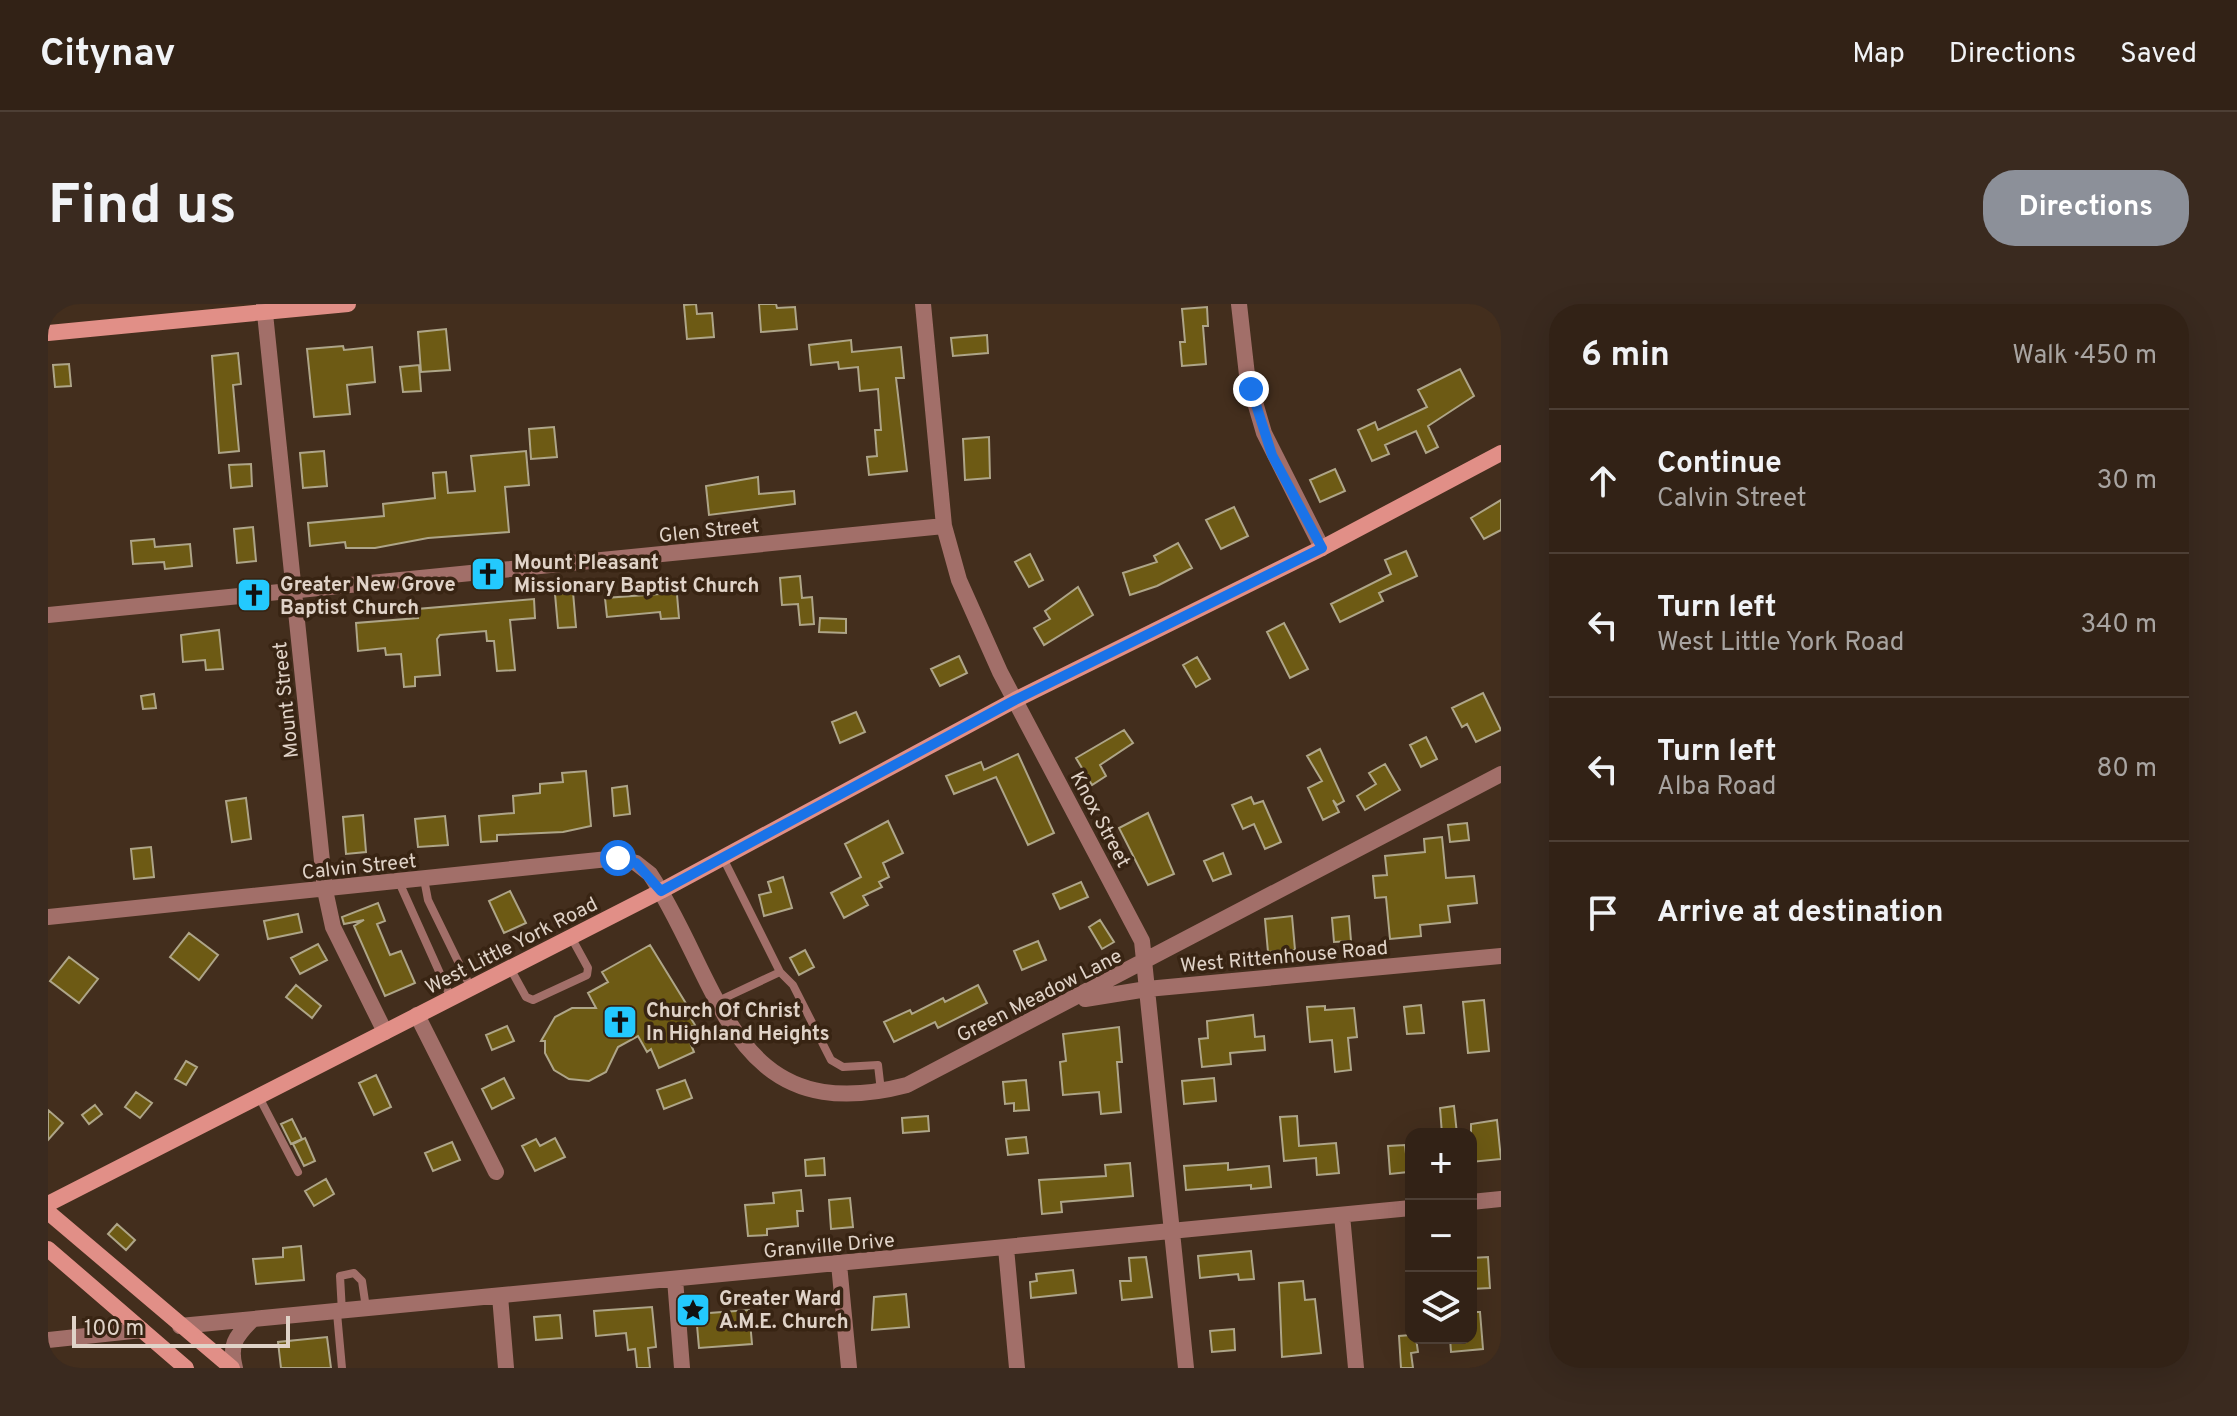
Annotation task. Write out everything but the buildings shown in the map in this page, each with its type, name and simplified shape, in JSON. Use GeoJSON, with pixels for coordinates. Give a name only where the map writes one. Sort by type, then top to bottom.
{"type":"FeatureCollection","features":[{"type":"Feature","properties":{"kind":"street"},"geometry":{"type":"LineString","coordinates":[[48,333],[264,308],[348,304]]}},
{"type":"Feature","properties":{"kind":"street","name":"Knox Street"},"geometry":{"type":"LineString","coordinates":[[923,304],[944,526],[968,606],[1142,941],[1186,1368]]}},
{"type":"Feature","properties":{"kind":"street"},"geometry":{"type":"LineString","coordinates":[[1239,304],[1247,375],[1264,433],[1322,548]]}},
{"type":"Feature","properties":{"kind":"street","name":"Mount Street"},"geometry":{"type":"LineString","coordinates":[[264,308],[325,890],[333,927],[385,1032]]}},
{"type":"Feature","properties":{"kind":"street","name":"West Little York Road"},"geometry":{"type":"LineString","coordinates":[[48,1204],[661,891],[1015,700],[1322,548],[1501,453]]}},
{"type":"Feature","properties":{"kind":"street","name":"Glen Street"},"geometry":{"type":"LineString","coordinates":[[48,615],[944,526]]}},
{"type":"Feature","properties":{"kind":"street","name":"Green Meadow Lane"},"geometry":{"type":"LineString","coordinates":[[661,891],[732,1032],[773,1072],[831,1092],[881,1091],[907,1085],[1501,774]]}},
{"type":"Feature","properties":{"kind":"street","name":"Calvin Street"},"geometry":{"type":"LineString","coordinates":[[48,917],[618,858],[636,863],[661,891]]}},
{"type":"Feature","properties":{"kind":"street","name":"West Rittenhouse Road"},"geometry":{"type":"LineString","coordinates":[[1071,1001],[1147,989],[1501,956]]}},
{"type":"Feature","properties":{"kind":"street"},"geometry":{"type":"LineString","coordinates":[[417,1015],[496,1172]]}},
{"type":"Feature","properties":{"kind":"street"},"geometry":{"type":"LineString","coordinates":[[1477,1201],[1501,1199]]}},
{"type":"Feature","properties":{"kind":"street","name":"Granville Drive"},"geometry":{"type":"LineString","coordinates":[[180,1326],[1405,1209]]}},
{"type":"Feature","properties":{"kind":"street"},"geometry":{"type":"LineString","coordinates":[[48,1212],[180,1326],[234,1368]]}},
{"type":"Feature","properties":{"kind":"street"},"geometry":{"type":"LineString","coordinates":[[1342,1215],[1356,1368]]}},
{"type":"Feature","properties":{"kind":"street"},"geometry":{"type":"LineString","coordinates":[[1006,1248],[1017,1368]]}},
{"type":"Feature","properties":{"kind":"street"},"geometry":{"type":"LineString","coordinates":[[49,1252],[142,1330],[167,1360],[186,1368]]}},
{"type":"Feature","properties":{"kind":"street"},"geometry":{"type":"LineString","coordinates":[[839,1264],[849,1368]]}},
{"type":"Feature","properties":{"kind":"street"},"geometry":{"type":"LineString","coordinates":[[675,1279],[682,1368]]}},
{"type":"Feature","properties":{"kind":"street"},"geometry":{"type":"LineString","coordinates":[[500,1296],[506,1368]]}},
{"type":"Feature","properties":{"kind":"street"},"geometry":{"type":"LineString","coordinates":[[93,1335],[113,1324],[115,1306]]}},
{"type":"Feature","properties":{"kind":"street"},"geometry":{"type":"LineString","coordinates":[[234,1368],[230,1351],[236,1336],[251,1321]]}},
{"type":"Feature","properties":{"kind":"street"},"geometry":{"type":"LineString","coordinates":[[48,1340],[142,1330]]}},
{"type":"Feature","properties":{"kind":"lane"},"geometry":{"type":"LineString","coordinates":[[722,858],[780,972],[793,985],[835,1066],[878,1065],[881,1091]]}},
{"type":"Feature","properties":{"kind":"lane"},"geometry":{"type":"LineString","coordinates":[[424,879],[428,900],[471,988]]}},
{"type":"Feature","properties":{"kind":"lane"},"geometry":{"type":"LineString","coordinates":[[399,882],[451,998]]}},
{"type":"Feature","properties":{"kind":"lane"},"geometry":{"type":"LineString","coordinates":[[510,968],[526,997],[533,1000],[587,975],[588,968],[571,937]]}},
{"type":"Feature","properties":{"kind":"lane"},"geometry":{"type":"LineString","coordinates":[[715,1002],[780,972]]}},
{"type":"Feature","properties":{"kind":"lane"},"geometry":{"type":"LineString","coordinates":[[259,1096],[298,1172]]}},
{"type":"Feature","properties":{"kind":"lane"},"geometry":{"type":"LineString","coordinates":[[342,1368],[340,1276],[354,1273],[362,1281],[366,1310]]}},
{"type":"Feature","properties":{"kind":"place","name":"Mount Pleasant Missionary Baptist Church"},"geometry":{"type":"Point","coordinates":[488,574]}},
{"type":"Feature","properties":{"kind":"place","name":"Greater New Grove Baptist Church"},"geometry":{"type":"Point","coordinates":[254,595]}},
{"type":"Feature","properties":{"kind":"place","name":"Church Of Christ In Highland Heights"},"geometry":{"type":"Point","coordinates":[620,1022]}},
{"type":"Feature","properties":{"kind":"place","name":"Greater Ward A.M.E. Church"},"geometry":{"type":"Point","coordinates":[693,1310]}},
{"type":"Feature","properties":{"kind":"route"},"geometry":{"type":"LineString","coordinates":[[618,858],[636,863],[650,874],[661,891],[1015,700],[1322,548],[1272,455],[1251,389]]}}]}
